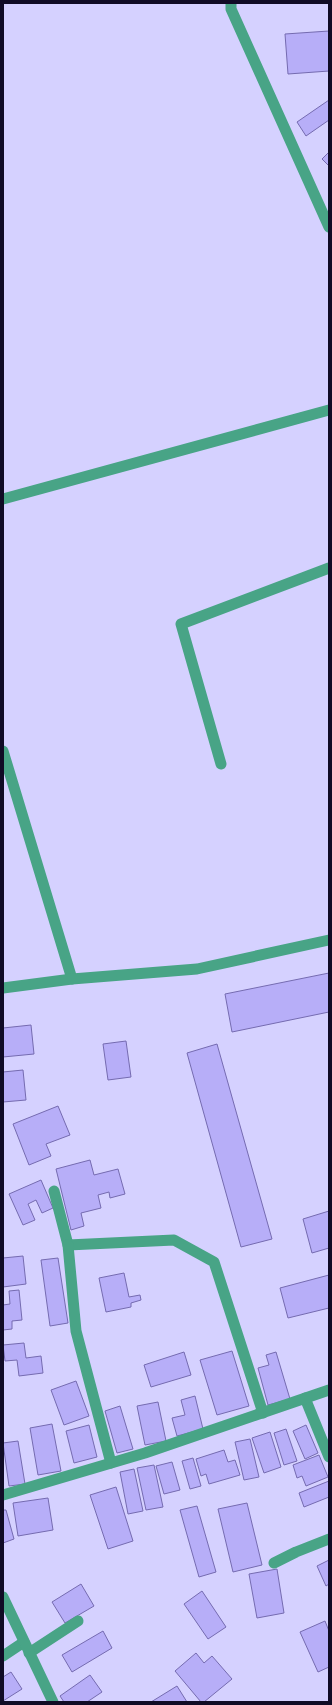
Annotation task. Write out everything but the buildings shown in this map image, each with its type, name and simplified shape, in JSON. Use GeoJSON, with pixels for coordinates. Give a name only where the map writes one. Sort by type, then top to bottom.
{"type":"FeatureCollection","features":[{"type":"Feature","properties":{"kind":"street"},"geometry":{"type":"LineString","coordinates":[[231,3],[231,9],[329,227]]}},
{"type":"Feature","properties":{"kind":"street"},"geometry":{"type":"LineString","coordinates":[[3,499],[329,410]]}},
{"type":"Feature","properties":{"kind":"street"},"geometry":{"type":"LineString","coordinates":[[221,764],[181,624],[329,568]]}},
{"type":"Feature","properties":{"kind":"street"},"geometry":{"type":"LineString","coordinates":[[3,751],[72,979]]}},
{"type":"Feature","properties":{"kind":"street"},"geometry":{"type":"LineString","coordinates":[[3,988],[72,979],[197,969],[329,940]]}},
{"type":"Feature","properties":{"kind":"street"},"geometry":{"type":"LineString","coordinates":[[54,1191],[68,1246],[76,1331],[111,1463]]}},
{"type":"Feature","properties":{"kind":"street"},"geometry":{"type":"LineString","coordinates":[[68,1246],[174,1240],[214,1262],[263,1413]]}},
{"type":"Feature","properties":{"kind":"street"},"geometry":{"type":"LineString","coordinates":[[3,1495],[111,1463],[329,1390]]}},
{"type":"Feature","properties":{"kind":"street"},"geometry":{"type":"LineString","coordinates":[[306,1398],[329,1457]]}},
{"type":"Feature","properties":{"kind":"street"},"geometry":{"type":"LineString","coordinates":[[274,1563],[296,1552],[329,1539]]}},
{"type":"Feature","properties":{"kind":"street"},"geometry":{"type":"LineString","coordinates":[[3,1597],[52,1702]]}},
{"type":"Feature","properties":{"kind":"street"},"geometry":{"type":"LineString","coordinates":[[29,1653],[78,1621]]}},
{"type":"Feature","properties":{"kind":"street"},"geometry":{"type":"LineString","coordinates":[[3,1656],[24,1642]]}}]}
